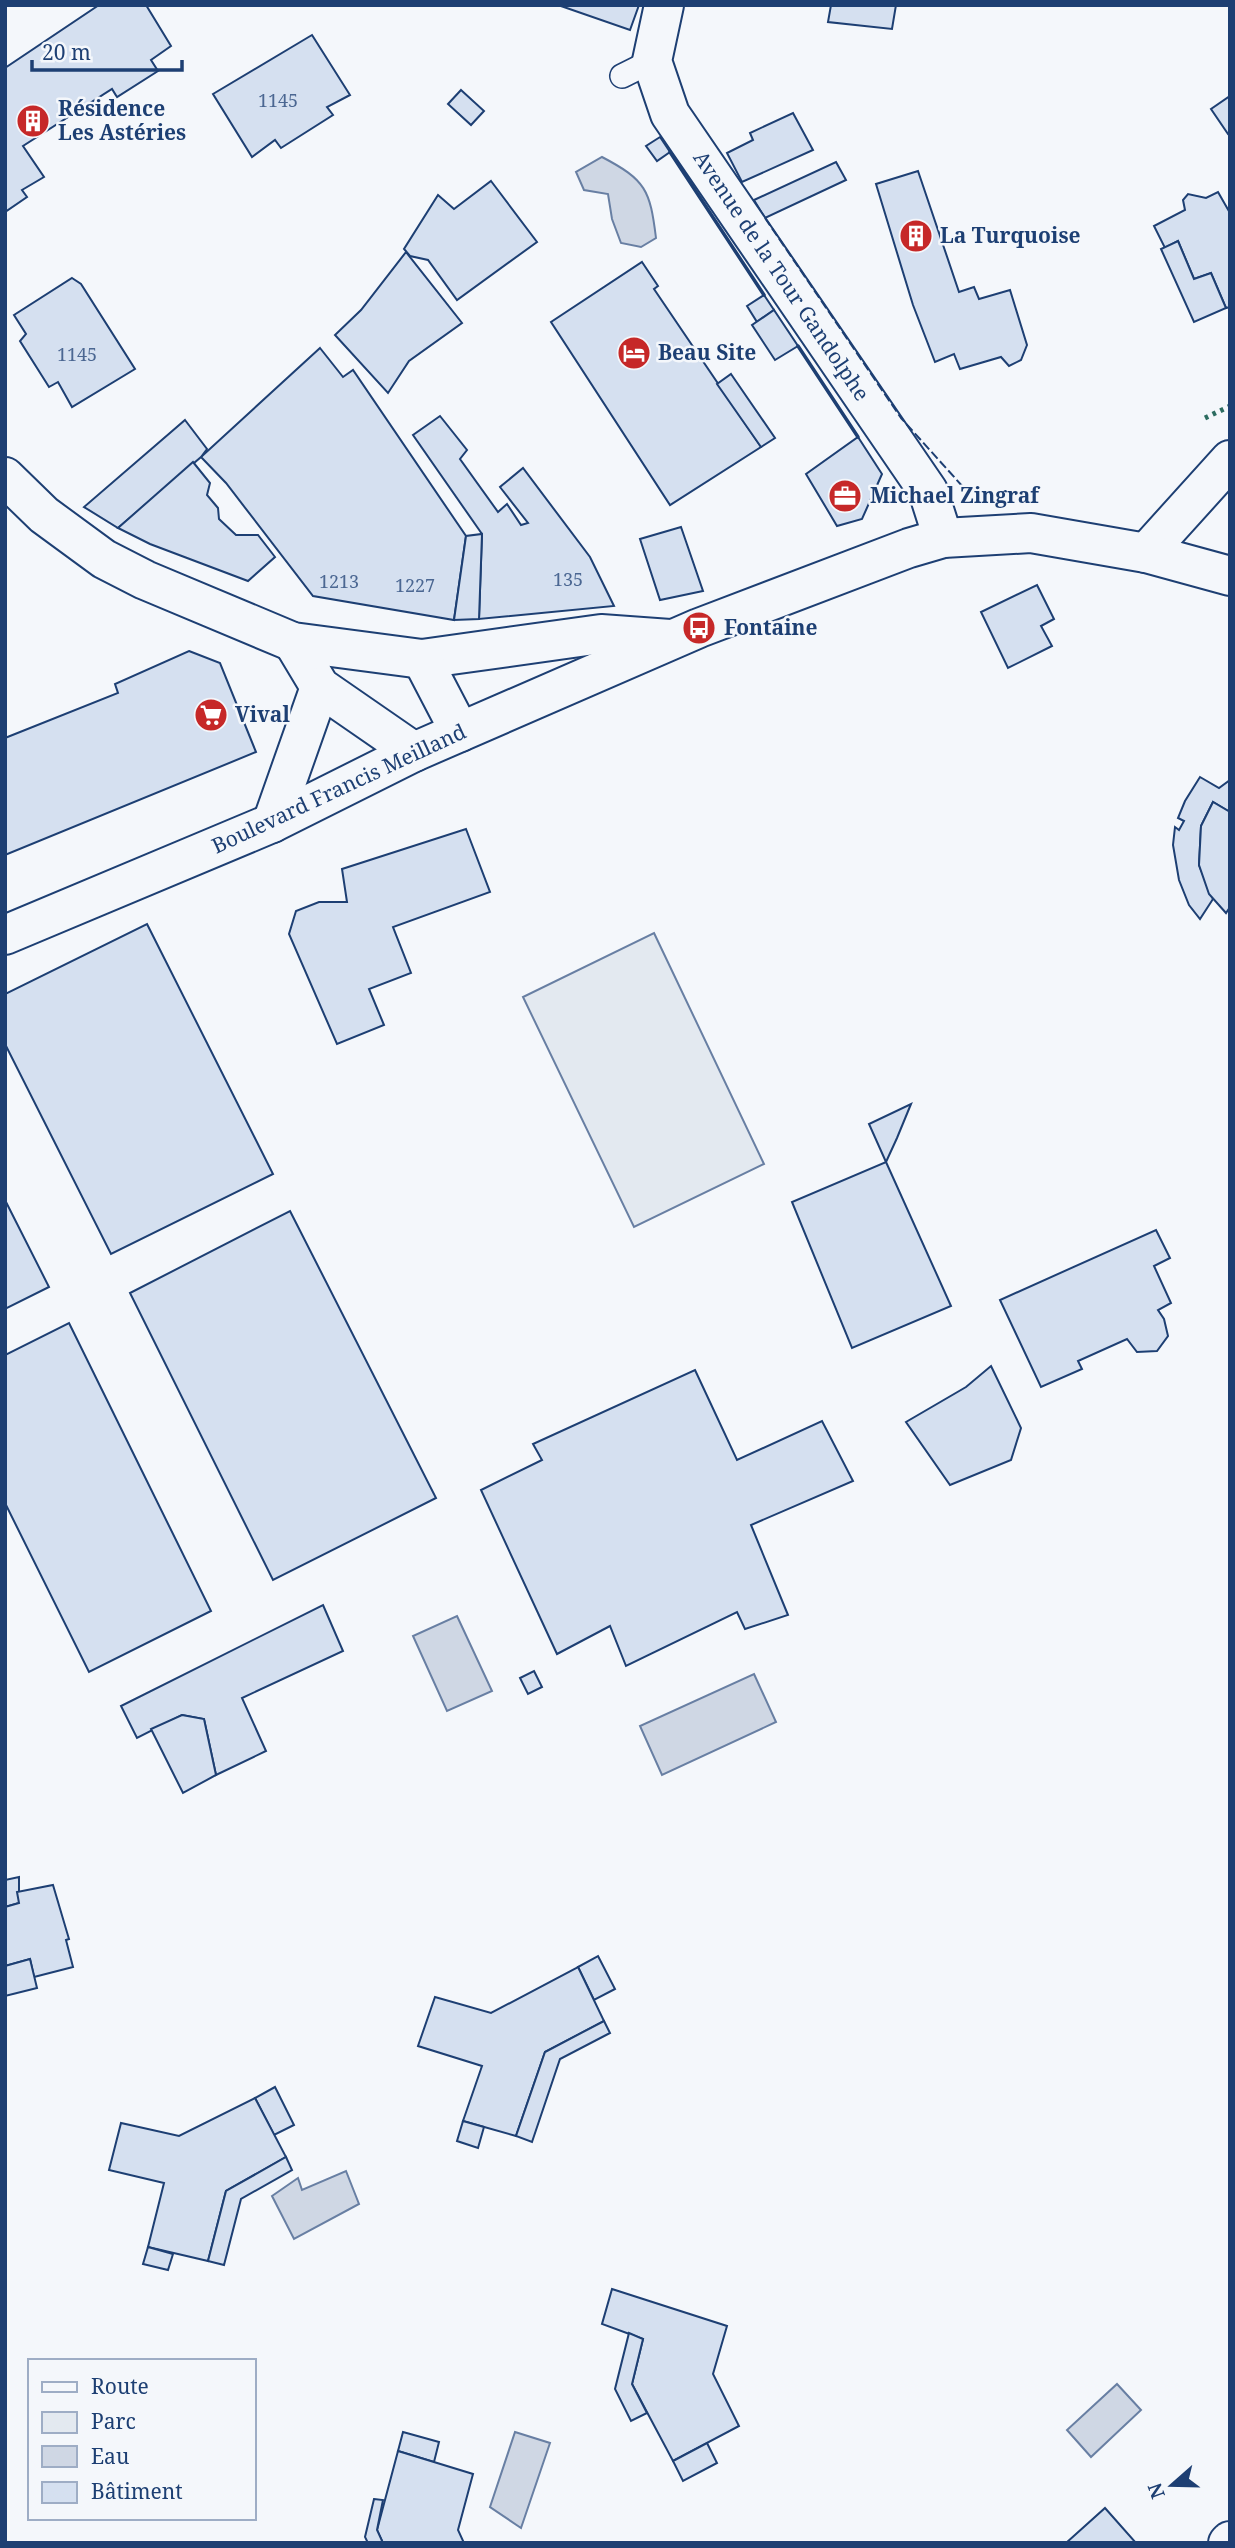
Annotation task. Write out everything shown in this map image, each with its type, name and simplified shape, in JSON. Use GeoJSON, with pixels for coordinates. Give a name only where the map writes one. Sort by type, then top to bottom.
{"type":"FeatureCollection","features":[{"type":"Feature","properties":{"kind":"street","name":"Avenue de la Tour Gandolphe"},"geometry":{"type":"LineString","coordinates":[[664,5],[637,69],[928,491],[943,538]]}},
{"type":"Feature","properties":{"kind":"street"},"geometry":{"type":"LineString","coordinates":[[1146,554],[1230,460]]}},
{"type":"Feature","properties":{"kind":"street"},"geometry":{"type":"LineString","coordinates":[[5,477],[44,515],[104,559],[145,580],[293,642],[422,659],[601,634],[672,639]]}},
{"type":"Feature","properties":{"kind":"street","name":"Boulevard Francis Meilland"},"geometry":{"type":"LineString","coordinates":[[5,935],[272,823],[414,752],[672,639],[909,548],[943,538],[1031,533],[1146,554],[1230,576]]}},
{"type":"Feature","properties":{"kind":"street"},"geometry":{"type":"LineString","coordinates":[[293,642],[320,687],[414,752]]}},
{"type":"Feature","properties":{"kind":"street"},"geometry":{"type":"LineString","coordinates":[[422,659],[460,732]]}},
{"type":"Feature","properties":{"kind":"street"},"geometry":{"type":"LineString","coordinates":[[272,823],[320,687]]}},
{"type":"Feature","properties":{"kind":"green space"},"geometry":{"type":"Polygon","coordinates":[[[654,933],[764,1164],[634,1227],[523,997],[654,933]]]}},
{"type":"Feature","properties":{"kind":"water"},"geometry":{"type":"Polygon","coordinates":[[[602,157],[637,180],[648,197],[656,238],[641,247],[621,243],[612,219],[608,194],[584,190],[576,172],[602,157]]]}},
{"type":"Feature","properties":{"kind":"water"},"geometry":{"type":"Polygon","coordinates":[[[457,1616],[492,1691],[447,1711],[413,1636],[457,1616]]]}},
{"type":"Feature","properties":{"kind":"water"},"geometry":{"type":"Polygon","coordinates":[[[754,1674],[776,1722],[662,1775],[640,1726],[754,1674]]]}},
{"type":"Feature","properties":{"kind":"water"},"geometry":{"type":"Polygon","coordinates":[[[346,2171],[359,2204],[294,2239],[272,2196],[298,2178],[302,2190],[346,2171]]]}},
{"type":"Feature","properties":{"kind":"water"},"geometry":{"type":"Polygon","coordinates":[[[1117,2384],[1141,2410],[1091,2457],[1067,2430],[1117,2384]]]}},
{"type":"Feature","properties":{"kind":"water"},"geometry":{"type":"Polygon","coordinates":[[[515,2432],[550,2443],[521,2528],[490,2507],[515,2432]]]}},
{"type":"Feature","properties":{"kind":"building","name":"Résidence Les Astéries"},"geometry":{"type":"Polygon","coordinates":[[[99,5],[146,5],[171,46],[151,60],[158,71],[117,97],[112,89],[23,146],[44,177],[22,190],[27,197],[5,212],[5,68],[99,5]]]}},
{"type":"Feature","properties":{"kind":"building"},"geometry":{"type":"Polygon","coordinates":[[[558,5],[639,5],[630,30],[558,5]]]}},
{"type":"Feature","properties":{"kind":"building"},"geometry":{"type":"Polygon","coordinates":[[[831,5],[896,5],[892,29],[828,22],[831,5]]]}},
{"type":"Feature","properties":{"kind":"building","name":"Résidence Les Astéries"},"geometry":{"type":"Polygon","coordinates":[[[312,35],[350,95],[327,107],[333,115],[281,148],[275,140],[252,157],[213,94],[312,35]]]}},
{"type":"Feature","properties":{"kind":"building"},"geometry":{"type":"Polygon","coordinates":[[[461,90],[484,111],[471,125],[448,104],[461,90]]]}},
{"type":"Feature","properties":{"kind":"building"},"geometry":{"type":"Polygon","coordinates":[[[1230,96],[1230,133],[1228,134],[1211,109],[1230,96]]]}},
{"type":"Feature","properties":{"kind":"building"},"geometry":{"type":"Polygon","coordinates":[[[793,113],[813,150],[742,182],[727,153],[753,140],[750,133],[793,113]]]}},
{"type":"Feature","properties":{"kind":"building"},"geometry":{"type":"Polygon","coordinates":[[[660,137],[670,152],[657,161],[646,146],[660,137]]]}},
{"type":"Feature","properties":{"kind":"building"},"geometry":{"type":"Polygon","coordinates":[[[836,162],[846,180],[765,218],[754,200],[836,162]]]}},
{"type":"Feature","properties":{"kind":"building","name":"La Turquoise"},"geometry":{"type":"Polygon","coordinates":[[[918,171],[959,292],[974,287],[979,299],[1010,290],[1027,345],[1021,360],[1009,366],[1001,357],[960,369],[954,354],[935,362],[913,305],[876,184],[918,171]]]}},
{"type":"Feature","properties":{"kind":"building"},"geometry":{"type":"Polygon","coordinates":[[[491,181],[537,242],[457,300],[428,260],[410,256],[404,249],[438,195],[454,209],[491,181]]]}},
{"type":"Feature","properties":{"kind":"building"},"geometry":{"type":"Polygon","coordinates":[[[1218,192],[1230,213],[1230,307],[1226,308],[1211,273],[1194,279],[1178,241],[1165,248],[1154,226],[1185,210],[1183,200],[1188,194],[1206,198],[1218,192]]]}},
{"type":"Feature","properties":{"kind":"building"},"geometry":{"type":"Polygon","coordinates":[[[1178,241],[1194,279],[1211,273],[1226,308],[1194,322],[1161,249],[1178,241]]]}},
{"type":"Feature","properties":{"kind":"building"},"geometry":{"type":"Polygon","coordinates":[[[406,252],[462,323],[409,361],[388,393],[335,335],[361,310],[406,252]]]}},
{"type":"Feature","properties":{"kind":"building","name":"Beau Site"},"geometry":{"type":"Polygon","coordinates":[[[642,262],[658,286],[654,289],[761,447],[670,505],[551,322],[642,262]]]}},
{"type":"Feature","properties":{"kind":"building"},"geometry":{"type":"Polygon","coordinates":[[[72,278],[81,284],[135,369],[72,407],[58,382],[49,387],[20,341],[26,334],[14,315],[72,278]]]}},
{"type":"Feature","properties":{"kind":"building"},"geometry":{"type":"Polygon","coordinates":[[[764,295],[774,310],[757,322],[747,306],[764,295]]]}},
{"type":"Feature","properties":{"kind":"building"},"geometry":{"type":"Polygon","coordinates":[[[774,310],[798,346],[775,360],[752,325],[774,310]]]}},
{"type":"Feature","properties":{"kind":"building"},"geometry":{"type":"Polygon","coordinates":[[[320,348],[343,377],[353,370],[466,536],[454,620],[313,596],[226,483],[201,457],[320,348]]]}},
{"type":"Feature","properties":{"kind":"building"},"geometry":{"type":"Polygon","coordinates":[[[731,374],[775,438],[761,447],[717,384],[731,374]]]}},
{"type":"Feature","properties":{"kind":"building"},"geometry":{"type":"Polygon","coordinates":[[[440,416],[467,450],[460,459],[498,512],[507,504],[521,525],[528,523],[500,487],[523,468],[590,557],[614,606],[479,619],[482,534],[413,435],[440,416]]]}},
{"type":"Feature","properties":{"kind":"building"},"geometry":{"type":"Polygon","coordinates":[[[185,420],[207,449],[201,457],[118,528],[84,507],[185,420]]]}},
{"type":"Feature","properties":{"kind":"building","name":"Michael Zingraf"},"geometry":{"type":"Polygon","coordinates":[[[858,437],[882,474],[862,519],[837,526],[806,474],[858,437]]]}},
{"type":"Feature","properties":{"kind":"building"},"geometry":{"type":"Polygon","coordinates":[[[193,462],[210,483],[207,495],[218,508],[219,519],[236,535],[258,535],[275,557],[248,581],[150,544],[118,528],[193,462]]]}},
{"type":"Feature","properties":{"kind":"building"},"geometry":{"type":"Polygon","coordinates":[[[681,527],[703,591],[660,600],[640,539],[681,527]]]}},
{"type":"Feature","properties":{"kind":"building"},"geometry":{"type":"Polygon","coordinates":[[[482,534],[479,619],[454,620],[466,536],[482,534]]]}},
{"type":"Feature","properties":{"kind":"building"},"geometry":{"type":"Polygon","coordinates":[[[1037,585],[1054,619],[1041,626],[1052,646],[1008,668],[981,612],[1037,585]]]}},
{"type":"Feature","properties":{"kind":"building"},"geometry":{"type":"Polygon","coordinates":[[[189,651],[220,663],[256,752],[5,855],[5,738],[118,693],[115,684],[189,651]]]}},
{"type":"Feature","properties":{"kind":"building"},"geometry":{"type":"Polygon","coordinates":[[[1200,777],[1219,788],[1230,780],[1230,812],[1213,802],[1201,826],[1199,865],[1213,899],[1200,919],[1189,905],[1179,880],[1173,845],[1175,827],[1179,830],[1184,821],[1178,818],[1200,777]]]}},
{"type":"Feature","properties":{"kind":"building"},"geometry":{"type":"Polygon","coordinates":[[[1213,802],[1230,812],[1230,907],[1226,913],[1209,894],[1199,865],[1201,826],[1213,802]]]}},
{"type":"Feature","properties":{"kind":"building"},"geometry":{"type":"Polygon","coordinates":[[[466,829],[490,892],[393,927],[411,973],[369,989],[384,1025],[337,1044],[289,934],[296,911],[319,902],[347,902],[342,869],[466,829]]]}},
{"type":"Feature","properties":{"kind":"building"},"geometry":{"type":"Polygon","coordinates":[[[147,924],[273,1174],[111,1254],[5,1044],[5,994],[147,924]]]}},
{"type":"Feature","properties":{"kind":"building"},"geometry":{"type":"Polygon","coordinates":[[[911,1104],[897,1138],[886,1162],[869,1124],[911,1104]]]}},
{"type":"Feature","properties":{"kind":"building"},"geometry":{"type":"Polygon","coordinates":[[[886,1162],[951,1306],[852,1348],[792,1202],[886,1162]]]}},
{"type":"Feature","properties":{"kind":"building"},"geometry":{"type":"Polygon","coordinates":[[[5,1200],[49,1287],[5,1309],[5,1200]]]}},
{"type":"Feature","properties":{"kind":"building"},"geometry":{"type":"Polygon","coordinates":[[[290,1211],[436,1498],[273,1580],[130,1293],[290,1211]]]}},
{"type":"Feature","properties":{"kind":"building"},"geometry":{"type":"Polygon","coordinates":[[[1156,1230],[1170,1258],[1154,1266],[1171,1303],[1158,1310],[1164,1319],[1168,1336],[1157,1351],[1137,1352],[1127,1339],[1078,1361],[1082,1369],[1041,1387],[1000,1300],[1156,1230]]]}},
{"type":"Feature","properties":{"kind":"building"},"geometry":{"type":"Polygon","coordinates":[[[69,1323],[211,1611],[89,1672],[5,1503],[5,1355],[69,1323]]]}},
{"type":"Feature","properties":{"kind":"building"},"geometry":{"type":"Polygon","coordinates":[[[991,1366],[1021,1428],[1011,1460],[950,1485],[906,1422],[966,1387],[991,1366]]]}},
{"type":"Feature","properties":{"kind":"building"},"geometry":{"type":"Polygon","coordinates":[[[695,1370],[737,1460],[822,1421],[853,1481],[751,1525],[788,1615],[745,1629],[737,1612],[626,1666],[610,1626],[557,1654],[481,1490],[542,1460],[533,1444],[695,1370]]]}},
{"type":"Feature","properties":{"kind":"building"},"geometry":{"type":"Polygon","coordinates":[[[323,1605],[343,1651],[242,1698],[266,1751],[216,1775],[204,1719],[182,1715],[137,1738],[121,1706],[323,1605]]]}},
{"type":"Feature","properties":{"kind":"building"},"geometry":{"type":"Polygon","coordinates":[[[534,1671],[542,1687],[528,1694],[520,1678],[534,1671]]]}},
{"type":"Feature","properties":{"kind":"building"},"geometry":{"type":"Polygon","coordinates":[[[182,1715],[204,1719],[216,1775],[183,1793],[151,1729],[182,1715]]]}},
{"type":"Feature","properties":{"kind":"building"},"geometry":{"type":"Polygon","coordinates":[[[19,1877],[19,1903],[5,1907],[5,1880],[19,1877]]]}},
{"type":"Feature","properties":{"kind":"building"},"geometry":{"type":"Polygon","coordinates":[[[53,1885],[69,1939],[66,1940],[73,1967],[34,1977],[30,1959],[5,1966],[5,1907],[19,1903],[17,1892],[53,1885]]]}},
{"type":"Feature","properties":{"kind":"building"},"geometry":{"type":"Polygon","coordinates":[[[598,1956],[615,1989],[594,2000],[578,1967],[598,1956]]]}},
{"type":"Feature","properties":{"kind":"building"},"geometry":{"type":"Polygon","coordinates":[[[30,1959],[37,1988],[5,1996],[5,1966],[30,1959]]]}},
{"type":"Feature","properties":{"kind":"building"},"geometry":{"type":"Polygon","coordinates":[[[578,1967],[604,2021],[545,2052],[516,2136],[463,2121],[482,2066],[418,2046],[435,1997],[491,2013],[578,1967]]]}},
{"type":"Feature","properties":{"kind":"building"},"geometry":{"type":"Polygon","coordinates":[[[604,2021],[610,2033],[560,2059],[532,2142],[516,2136],[545,2052],[604,2021]]]}},
{"type":"Feature","properties":{"kind":"building"},"geometry":{"type":"Polygon","coordinates":[[[275,2087],[294,2125],[274,2135],[255,2098],[275,2087]]]}},
{"type":"Feature","properties":{"kind":"building"},"geometry":{"type":"Polygon","coordinates":[[[255,2098],[286,2157],[226,2191],[208,2261],[148,2247],[164,2183],[109,2170],[121,2123],[179,2136],[255,2098]]]}},
{"type":"Feature","properties":{"kind":"building"},"geometry":{"type":"Polygon","coordinates":[[[463,2121],[484,2127],[478,2148],[457,2141],[463,2121]]]}},
{"type":"Feature","properties":{"kind":"building"},"geometry":{"type":"Polygon","coordinates":[[[286,2157],[292,2170],[241,2199],[224,2265],[208,2261],[226,2191],[286,2157]]]}},
{"type":"Feature","properties":{"kind":"building"},"geometry":{"type":"Polygon","coordinates":[[[148,2247],[173,2254],[168,2270],[143,2264],[148,2247]]]}},
{"type":"Feature","properties":{"kind":"building"},"geometry":{"type":"Polygon","coordinates":[[[612,2289],[727,2326],[713,2374],[739,2426],[673,2461],[632,2384],[643,2339],[602,2324],[612,2289]]]}},
{"type":"Feature","properties":{"kind":"building"},"geometry":{"type":"Polygon","coordinates":[[[629,2333],[643,2339],[632,2384],[647,2413],[631,2421],[615,2389],[629,2333]]]}},
{"type":"Feature","properties":{"kind":"building"},"geometry":{"type":"Polygon","coordinates":[[[403,2432],[439,2442],[434,2462],[398,2451],[403,2432]]]}},
{"type":"Feature","properties":{"kind":"building"},"geometry":{"type":"Polygon","coordinates":[[[707,2443],[717,2463],[683,2481],[673,2461],[707,2443]]]}},
{"type":"Feature","properties":{"kind":"building"},"geometry":{"type":"Polygon","coordinates":[[[398,2451],[473,2474],[458,2530],[464,2543],[383,2543],[377,2530],[398,2451]]]}},
{"type":"Feature","properties":{"kind":"building"},"geometry":{"type":"Polygon","coordinates":[[[374,2499],[383,2500],[377,2530],[383,2543],[368,2543],[365,2537],[374,2499]]]}},
{"type":"Feature","properties":{"kind":"building"},"geometry":{"type":"Polygon","coordinates":[[[1105,2508],[1136,2543],[1066,2543],[1105,2508]]]}},
{"type":"Feature","properties":{"kind":"hedge"},"geometry":{"type":"LineString","coordinates":[[1205,418],[1230,406]]}},
{"type":"Feature","properties":{"kind":"fence"},"geometry":{"type":"LineString","coordinates":[[765,218],[901,418],[964,488]]}},
{"type":"Feature","properties":{"kind":"wall"},"geometry":{"type":"LineString","coordinates":[[670,152],[764,295]]}},
{"type":"Feature","properties":{"kind":"wall"},"geometry":{"type":"LineString","coordinates":[[798,346],[858,437]]}},
{"type":"Feature","properties":{"kind":"place","name":"Résidence Les Astéries"},"geometry":{"type":"Point","coordinates":[33,121]}},
{"type":"Feature","properties":{"kind":"place","name":"La Turquoise"},"geometry":{"type":"Point","coordinates":[916,236]}},
{"type":"Feature","properties":{"kind":"place","name":"Beau Site"},"geometry":{"type":"Point","coordinates":[634,353]}},
{"type":"Feature","properties":{"kind":"place","name":"Michael Zingraf"},"geometry":{"type":"Point","coordinates":[845,496]}},
{"type":"Feature","properties":{"kind":"place","name":"Fontaine"},"geometry":{"type":"Point","coordinates":[699,628]}},
{"type":"Feature","properties":{"kind":"place","name":"Vival"},"geometry":{"type":"Point","coordinates":[211,715]}}]}
